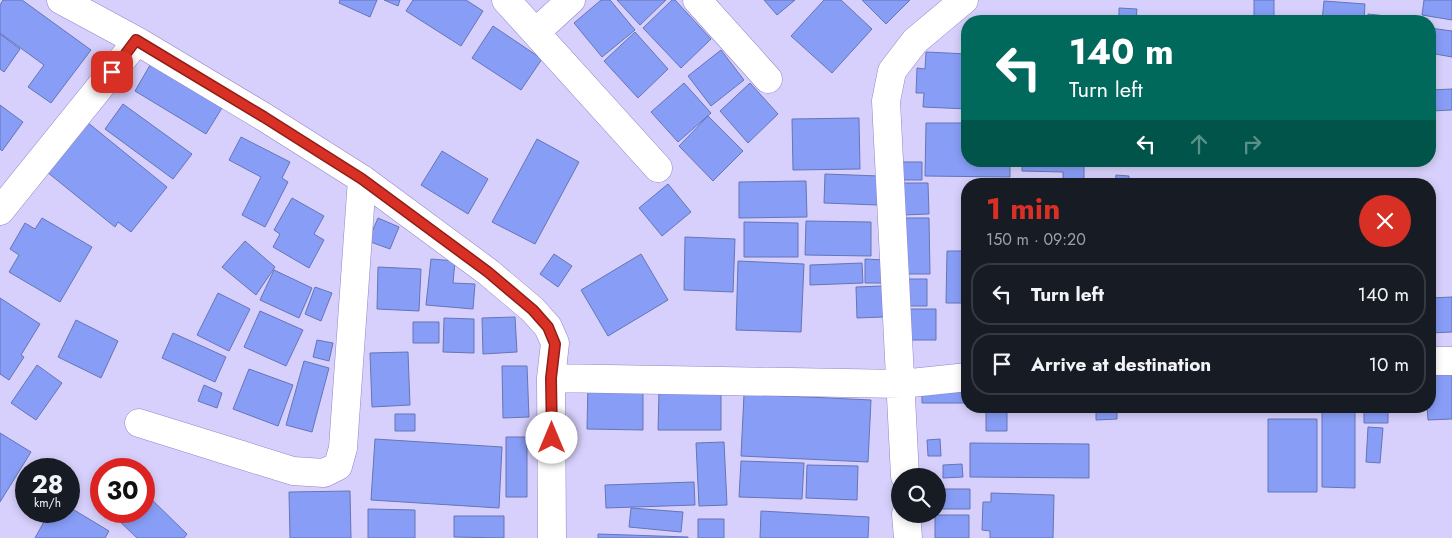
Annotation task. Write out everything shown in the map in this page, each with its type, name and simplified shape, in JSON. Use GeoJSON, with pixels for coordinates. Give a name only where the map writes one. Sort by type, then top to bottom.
{"type":"FeatureCollection","features":[{"type":"Feature","properties":{"kind":"street"},"geometry":{"type":"LineString","coordinates":[[60,0],[136,40],[362,179],[488,272],[533,310],[548,327],[555,344],[551,378],[552,538]]}},
{"type":"Feature","properties":{"kind":"street"},"geometry":{"type":"LineString","coordinates":[[506,0],[658,168]]}},
{"type":"Feature","properties":{"kind":"street"},"geometry":{"type":"LineString","coordinates":[[536,32],[571,0]]}},
{"type":"Feature","properties":{"kind":"street"},"geometry":{"type":"LineString","coordinates":[[697,0],[768,79]]}},
{"type":"Feature","properties":{"kind":"street"},"geometry":{"type":"LineString","coordinates":[[905,468],[886,100],[892,71],[915,41],[964,0]]}},
{"type":"Feature","properties":{"kind":"street"},"geometry":{"type":"LineString","coordinates":[[0,211],[136,40]]}},
{"type":"Feature","properties":{"kind":"street"},"geometry":{"type":"LineString","coordinates":[[140,423],[293,471],[324,473],[338,466],[343,448],[362,179]]}},
{"type":"Feature","properties":{"kind":"street"},"geometry":{"type":"LineString","coordinates":[[1436,361],[1452,361]]}},
{"type":"Feature","properties":{"kind":"street"},"geometry":{"type":"LineString","coordinates":[[551,378],[901,384],[961,377]]}},
{"type":"Feature","properties":{"kind":"street"},"geometry":{"type":"LineString","coordinates":[[907,523],[908,538]]}},
{"type":"Feature","properties":{"kind":"building"},"geometry":{"type":"Polygon","coordinates":[[[3,0],[22,0],[91,50],[51,103],[28,87],[44,65],[0,33],[0,5],[3,0]]]}},
{"type":"Feature","properties":{"kind":"building"},"geometry":{"type":"Polygon","coordinates":[[[340,0],[377,0],[370,17],[339,3],[340,0]]]}},
{"type":"Feature","properties":{"kind":"building"},"geometry":{"type":"Polygon","coordinates":[[[384,0],[400,0],[398,6],[384,0]]]}},
{"type":"Feature","properties":{"kind":"building"},"geometry":{"type":"Polygon","coordinates":[[[413,0],[466,0],[483,11],[461,46],[406,11],[413,0]]]}},
{"type":"Feature","properties":{"kind":"building"},"geometry":{"type":"Polygon","coordinates":[[[601,0],[610,0],[635,30],[602,57],[574,23],[601,0]]]}},
{"type":"Feature","properties":{"kind":"building"},"geometry":{"type":"Polygon","coordinates":[[[617,0],[666,0],[640,25],[617,0]]]}},
{"type":"Feature","properties":{"kind":"building"},"geometry":{"type":"Polygon","coordinates":[[[672,0],[675,0],[711,39],[681,68],[643,28],[672,0]]]}},
{"type":"Feature","properties":{"kind":"building"},"geometry":{"type":"Polygon","coordinates":[[[764,0],[795,0],[777,15],[764,0]]]}},
{"type":"Feature","properties":{"kind":"building"},"geometry":{"type":"Polygon","coordinates":[[[824,0],[841,0],[872,29],[832,73],[791,36],[824,0]]]}},
{"type":"Feature","properties":{"kind":"building"},"geometry":{"type":"Polygon","coordinates":[[[862,0],[910,0],[886,24],[862,0]]]}},
{"type":"Feature","properties":{"kind":"building"},"geometry":{"type":"Polygon","coordinates":[[[1254,0],[1274,0],[1274,15],[1254,15],[1254,0]]]}},
{"type":"Feature","properties":{"kind":"building"},"geometry":{"type":"Polygon","coordinates":[[[1424,0],[1452,0],[1452,20],[1436,17],[1436,15],[1422,15],[1424,0]]]}},
{"type":"Feature","properties":{"kind":"building"},"geometry":{"type":"Polygon","coordinates":[[[1324,1],[1365,4],[1364,15],[1323,15],[1324,1]]]}},
{"type":"Feature","properties":{"kind":"building"},"geometry":{"type":"Polygon","coordinates":[[[1119,8],[1137,9],[1136,15],[1119,15],[1119,8]]]}},
{"type":"Feature","properties":{"kind":"building"},"geometry":{"type":"Polygon","coordinates":[[[493,26],[542,59],[521,90],[472,58],[493,26]]]}},
{"type":"Feature","properties":{"kind":"building"},"geometry":{"type":"Polygon","coordinates":[[[1436,29],[1452,31],[1452,57],[1436,54],[1436,29]]]}},
{"type":"Feature","properties":{"kind":"building"},"geometry":{"type":"Polygon","coordinates":[[[635,32],[668,69],[638,98],[604,61],[635,32]]]}},
{"type":"Feature","properties":{"kind":"building"},"geometry":{"type":"Polygon","coordinates":[[[0,34],[20,49],[4,72],[0,69],[0,34]]]}},
{"type":"Feature","properties":{"kind":"building"},"geometry":{"type":"Polygon","coordinates":[[[721,50],[744,80],[711,106],[688,76],[721,50]]]}},
{"type":"Feature","properties":{"kind":"building"},"geometry":{"type":"Polygon","coordinates":[[[926,52],[961,54],[961,109],[923,107],[924,93],[916,93],[917,68],[925,69],[926,52]]]}},
{"type":"Feature","properties":{"kind":"building"},"geometry":{"type":"Polygon","coordinates":[[[153,60],[225,103],[206,134],[135,91],[153,60]]]}},
{"type":"Feature","properties":{"kind":"building"},"geometry":{"type":"Polygon","coordinates":[[[684,83],[711,113],[678,142],[651,112],[684,83]]]}},
{"type":"Feature","properties":{"kind":"building"},"geometry":{"type":"Polygon","coordinates":[[[750,83],[778,114],[748,143],[720,111],[750,83]]]}},
{"type":"Feature","properties":{"kind":"building"},"geometry":{"type":"Polygon","coordinates":[[[1452,89],[1452,110],[1436,111],[1436,90],[1452,89]]]}},
{"type":"Feature","properties":{"kind":"building"},"geometry":{"type":"Polygon","coordinates":[[[123,104],[192,154],[173,179],[105,129],[123,104]]]}},
{"type":"Feature","properties":{"kind":"building"},"geometry":{"type":"Polygon","coordinates":[[[0,105],[23,122],[2,151],[0,149],[0,105]]]}},
{"type":"Feature","properties":{"kind":"building"},"geometry":{"type":"Polygon","coordinates":[[[708,116],[743,151],[713,181],[679,146],[708,116]]]}},
{"type":"Feature","properties":{"kind":"building"},"geometry":{"type":"Polygon","coordinates":[[[859,118],[860,169],[793,170],[792,119],[859,118]]]}},
{"type":"Feature","properties":{"kind":"building"},"geometry":{"type":"Polygon","coordinates":[[[87,122],[167,187],[131,232],[118,222],[115,227],[47,172],[87,122]]]}},
{"type":"Feature","properties":{"kind":"building"},"geometry":{"type":"Polygon","coordinates":[[[926,123],[961,123],[961,167],[1010,167],[1010,177],[925,176],[926,123]]]}},
{"type":"Feature","properties":{"kind":"building"},"geometry":{"type":"Polygon","coordinates":[[[241,137],[290,162],[282,178],[288,182],[265,227],[242,215],[261,177],[229,160],[241,137]]]}},
{"type":"Feature","properties":{"kind":"building"},"geometry":{"type":"Polygon","coordinates":[[[537,139],[579,162],[535,244],[492,222],[537,139]]]}},
{"type":"Feature","properties":{"kind":"building"},"geometry":{"type":"Polygon","coordinates":[[[442,151],[488,179],[468,214],[421,185],[442,151]]]}},
{"type":"Feature","properties":{"kind":"building"},"geometry":{"type":"Polygon","coordinates":[[[902,162],[922,162],[922,180],[902,180],[902,162]]]}},
{"type":"Feature","properties":{"kind":"building"},"geometry":{"type":"Polygon","coordinates":[[[1022,167],[1084,167],[1084,178],[1063,178],[1063,172],[1022,171],[1022,167]]]}},
{"type":"Feature","properties":{"kind":"building"},"geometry":{"type":"Polygon","coordinates":[[[825,174],[879,176],[878,205],[824,203],[825,174]]]}},
{"type":"Feature","properties":{"kind":"building"},"geometry":{"type":"Polygon","coordinates":[[[1116,175],[1129,176],[1129,178],[1116,178],[1116,175]]]}},
{"type":"Feature","properties":{"kind":"building"},"geometry":{"type":"Polygon","coordinates":[[[806,181],[807,217],[739,218],[739,182],[806,181]]]}},
{"type":"Feature","properties":{"kind":"building"},"geometry":{"type":"Polygon","coordinates":[[[903,183],[928,183],[929,214],[903,215],[903,183]]]}},
{"type":"Feature","properties":{"kind":"building"},"geometry":{"type":"Polygon","coordinates":[[[668,184],[691,212],[662,236],[639,208],[668,184]]]}},
{"type":"Feature","properties":{"kind":"building"},"geometry":{"type":"Polygon","coordinates":[[[292,198],[324,216],[314,234],[324,240],[309,268],[273,247],[280,234],[274,230],[292,198]]]}},
{"type":"Feature","properties":{"kind":"building"},"geometry":{"type":"Polygon","coordinates":[[[42,218],[92,247],[60,302],[9,272],[19,255],[10,249],[25,223],[35,229],[42,218]]]}},
{"type":"Feature","properties":{"kind":"building"},"geometry":{"type":"Polygon","coordinates":[[[378,218],[399,227],[390,249],[368,241],[378,218]]]}},
{"type":"Feature","properties":{"kind":"building"},"geometry":{"type":"Polygon","coordinates":[[[905,218],[929,218],[930,274],[905,274],[905,218]]]}},
{"type":"Feature","properties":{"kind":"building"},"geometry":{"type":"Polygon","coordinates":[[[806,221],[871,222],[871,256],[805,255],[806,221]]]}},
{"type":"Feature","properties":{"kind":"building"},"geometry":{"type":"Polygon","coordinates":[[[744,222],[798,223],[798,257],[744,257],[744,222]]]}},
{"type":"Feature","properties":{"kind":"building"},"geometry":{"type":"Polygon","coordinates":[[[685,237],[735,239],[733,292],[684,290],[685,237]]]}},
{"type":"Feature","properties":{"kind":"building"},"geometry":{"type":"Polygon","coordinates":[[[245,241],[275,267],[256,295],[222,267],[245,241]]]}},
{"type":"Feature","properties":{"kind":"building"},"geometry":{"type":"Polygon","coordinates":[[[947,251],[961,251],[961,303],[946,303],[947,251]]]}},
{"type":"Feature","properties":{"kind":"building"},"geometry":{"type":"Polygon","coordinates":[[[554,254],[572,266],[558,287],[540,274],[554,254]]]}},
{"type":"Feature","properties":{"kind":"building"},"geometry":{"type":"Polygon","coordinates":[[[641,254],[668,300],[608,336],[581,290],[641,254]]]}},
{"type":"Feature","properties":{"kind":"building"},"geometry":{"type":"Polygon","coordinates":[[[431,259],[455,261],[453,283],[475,284],[473,309],[426,305],[431,259]]]}},
{"type":"Feature","properties":{"kind":"building"},"geometry":{"type":"Polygon","coordinates":[[[865,259],[884,260],[883,283],[865,283],[865,259]]]}},
{"type":"Feature","properties":{"kind":"building"},"geometry":{"type":"Polygon","coordinates":[[[738,261],[804,264],[801,332],[736,330],[738,261]]]}},
{"type":"Feature","properties":{"kind":"building"},"geometry":{"type":"Polygon","coordinates":[[[862,263],[863,283],[810,285],[810,265],[862,263]]]}},
{"type":"Feature","properties":{"kind":"building"},"geometry":{"type":"Polygon","coordinates":[[[378,267],[421,269],[419,311],[377,309],[378,267]]]}},
{"type":"Feature","properties":{"kind":"building"},"geometry":{"type":"Polygon","coordinates":[[[274,270],[312,288],[299,318],[260,300],[274,270]]]}},
{"type":"Feature","properties":{"kind":"building"},"geometry":{"type":"Polygon","coordinates":[[[899,279],[927,279],[927,306],[899,306],[899,279]]]}},
{"type":"Feature","properties":{"kind":"building"},"geometry":{"type":"Polygon","coordinates":[[[882,286],[883,317],[857,318],[856,287],[882,286]]]}},
{"type":"Feature","properties":{"kind":"building"},"geometry":{"type":"Polygon","coordinates":[[[315,287],[332,293],[321,321],[305,314],[315,287]]]}},
{"type":"Feature","properties":{"kind":"building"},"geometry":{"type":"Polygon","coordinates":[[[218,293],[250,309],[229,351],[197,335],[218,293]]]}},
{"type":"Feature","properties":{"kind":"building"},"geometry":{"type":"Polygon","coordinates":[[[1452,297],[1452,332],[1436,333],[1436,298],[1452,297]]]}},
{"type":"Feature","properties":{"kind":"building"},"geometry":{"type":"Polygon","coordinates":[[[0,298],[40,324],[21,355],[24,357],[9,380],[0,374],[0,298]]]}},
{"type":"Feature","properties":{"kind":"building"},"geometry":{"type":"Polygon","coordinates":[[[908,309],[936,309],[936,340],[908,340],[908,309]]]}},
{"type":"Feature","properties":{"kind":"building"},"geometry":{"type":"Polygon","coordinates":[[[260,311],[303,330],[286,366],[244,347],[260,311]]]}},
{"type":"Feature","properties":{"kind":"building"},"geometry":{"type":"Polygon","coordinates":[[[515,317],[517,352],[483,354],[482,318],[515,317]]]}},
{"type":"Feature","properties":{"kind":"building"},"geometry":{"type":"Polygon","coordinates":[[[444,318],[474,319],[474,353],[443,352],[444,318]]]}},
{"type":"Feature","properties":{"kind":"building"},"geometry":{"type":"Polygon","coordinates":[[[76,320],[118,341],[101,378],[58,357],[76,320]]]}},
{"type":"Feature","properties":{"kind":"building"},"geometry":{"type":"Polygon","coordinates":[[[413,322],[439,322],[439,343],[413,343],[413,322]]]}},
{"type":"Feature","properties":{"kind":"building"},"geometry":{"type":"Polygon","coordinates":[[[173,333],[226,357],[215,382],[162,358],[173,333]]]}},
{"type":"Feature","properties":{"kind":"building"},"geometry":{"type":"Polygon","coordinates":[[[317,340],[333,343],[329,361],[313,357],[317,340]]]}},
{"type":"Feature","properties":{"kind":"building"},"geometry":{"type":"Polygon","coordinates":[[[408,352],[410,405],[372,407],[370,353],[408,352]]]}},
{"type":"Feature","properties":{"kind":"building"},"geometry":{"type":"Polygon","coordinates":[[[304,361],[329,368],[312,432],[286,425],[304,361]]]}},
{"type":"Feature","properties":{"kind":"building"},"geometry":{"type":"Polygon","coordinates":[[[37,365],[62,383],[36,420],[11,403],[37,365]]]}},
{"type":"Feature","properties":{"kind":"building"},"geometry":{"type":"Polygon","coordinates":[[[502,366],[527,366],[529,417],[503,418],[502,366]]]}},
{"type":"Feature","properties":{"kind":"building"},"geometry":{"type":"Polygon","coordinates":[[[249,369],[293,385],[278,426],[233,409],[249,369]]]}},
{"type":"Feature","properties":{"kind":"building"},"geometry":{"type":"Polygon","coordinates":[[[1436,374],[1452,374],[1452,419],[1428,420],[1428,413],[1436,413],[1436,374]]]}},
{"type":"Feature","properties":{"kind":"building"},"geometry":{"type":"Polygon","coordinates":[[[961,382],[961,403],[922,403],[922,383],[961,382]]]}},
{"type":"Feature","properties":{"kind":"building"},"geometry":{"type":"Polygon","coordinates":[[[588,383],[643,384],[643,430],[587,429],[588,383]]]}},
{"type":"Feature","properties":{"kind":"building"},"geometry":{"type":"Polygon","coordinates":[[[204,385],[222,393],[217,408],[198,401],[204,385]]]}},
{"type":"Feature","properties":{"kind":"building"},"geometry":{"type":"Polygon","coordinates":[[[659,391],[721,391],[721,430],[658,430],[659,391]]]}},
{"type":"Feature","properties":{"kind":"building"},"geometry":{"type":"Polygon","coordinates":[[[744,394],[871,400],[868,462],[741,456],[744,394]]]}},
{"type":"Feature","properties":{"kind":"building"},"geometry":{"type":"Polygon","coordinates":[[[986,413],[1007,413],[1007,431],[986,431],[986,413]]]}},
{"type":"Feature","properties":{"kind":"building"},"geometry":{"type":"Polygon","coordinates":[[[1096,413],[1117,413],[1117,419],[1096,420],[1096,413]]]}},
{"type":"Feature","properties":{"kind":"building"},"geometry":{"type":"Polygon","coordinates":[[[1322,413],[1355,413],[1355,488],[1322,487],[1322,413]]]}},
{"type":"Feature","properties":{"kind":"building"},"geometry":{"type":"Polygon","coordinates":[[[1364,413],[1388,413],[1388,423],[1364,423],[1364,413]]]}},
{"type":"Feature","properties":{"kind":"building"},"geometry":{"type":"Polygon","coordinates":[[[395,414],[415,414],[415,431],[395,431],[395,414]]]}},
{"type":"Feature","properties":{"kind":"building"},"geometry":{"type":"Polygon","coordinates":[[[1268,419],[1317,419],[1317,492],[1268,492],[1268,419]]]}},
{"type":"Feature","properties":{"kind":"building"},"geometry":{"type":"Polygon","coordinates":[[[1368,427],[1383,428],[1380,463],[1366,462],[1368,427]]]}},
{"type":"Feature","properties":{"kind":"building"},"geometry":{"type":"Polygon","coordinates":[[[0,433],[31,452],[27,458],[15,458],[15,478],[0,502],[0,433]]]}},
{"type":"Feature","properties":{"kind":"building"},"geometry":{"type":"Polygon","coordinates":[[[506,437],[527,437],[527,497],[506,497],[506,437]]]}},
{"type":"Feature","properties":{"kind":"building"},"geometry":{"type":"Polygon","coordinates":[[[375,439],[502,447],[499,508],[371,500],[375,439]]]}},
{"type":"Feature","properties":{"kind":"building"},"geometry":{"type":"Polygon","coordinates":[[[940,439],[941,456],[928,456],[927,440],[940,439]]]}},
{"type":"Feature","properties":{"kind":"building"},"geometry":{"type":"Polygon","coordinates":[[[724,442],[727,505],[699,506],[696,443],[724,442]]]}},
{"type":"Feature","properties":{"kind":"building"},"geometry":{"type":"Polygon","coordinates":[[[970,443],[1089,444],[1089,478],[970,477],[970,443]]]}},
{"type":"Feature","properties":{"kind":"building"},"geometry":{"type":"Polygon","coordinates":[[[741,461],[804,463],[802,499],[739,497],[741,461]]]}},
{"type":"Feature","properties":{"kind":"building"},"geometry":{"type":"Polygon","coordinates":[[[962,464],[963,477],[946,478],[946,468],[943,468],[943,465],[962,464]]]}},
{"type":"Feature","properties":{"kind":"building"},"geometry":{"type":"Polygon","coordinates":[[[807,465],[858,466],[857,500],[806,498],[807,465]]]}},
{"type":"Feature","properties":{"kind":"building"},"geometry":{"type":"Polygon","coordinates":[[[694,482],[695,505],[606,508],[605,485],[694,482]]]}},
{"type":"Feature","properties":{"kind":"building"},"geometry":{"type":"Polygon","coordinates":[[[946,489],[970,489],[970,509],[946,509],[946,489]]]}},
{"type":"Feature","properties":{"kind":"building"},"geometry":{"type":"Polygon","coordinates":[[[350,491],[351,538],[290,538],[289,492],[350,491]]]}},
{"type":"Feature","properties":{"kind":"building"},"geometry":{"type":"Polygon","coordinates":[[[991,493],[1054,495],[1053,538],[990,538],[990,531],[982,530],[983,502],[991,502],[991,493]]]}},
{"type":"Feature","properties":{"kind":"building"},"geometry":{"type":"Polygon","coordinates":[[[155,503],[187,534],[184,538],[137,538],[121,523],[155,523],[155,503]]]}},
{"type":"Feature","properties":{"kind":"building"},"geometry":{"type":"Polygon","coordinates":[[[631,508],[683,512],[681,532],[629,527],[631,508]]]}},
{"type":"Feature","properties":{"kind":"building"},"geometry":{"type":"Polygon","coordinates":[[[368,509],[415,510],[415,538],[368,538],[368,509]]]}},
{"type":"Feature","properties":{"kind":"building"},"geometry":{"type":"Polygon","coordinates":[[[761,511],[869,517],[868,538],[760,538],[761,511]]]}},
{"type":"Feature","properties":{"kind":"building"},"geometry":{"type":"Polygon","coordinates":[[[80,514],[90,520],[90,523],[96,523],[109,531],[105,538],[35,538],[43,523],[80,523],[80,514]]]}},
{"type":"Feature","properties":{"kind":"building"},"geometry":{"type":"Polygon","coordinates":[[[946,515],[969,515],[969,538],[935,538],[935,523],[946,523],[946,515]]]}},
{"type":"Feature","properties":{"kind":"building"},"geometry":{"type":"Polygon","coordinates":[[[454,516],[504,516],[504,538],[454,537],[454,516]]]}},
{"type":"Feature","properties":{"kind":"building"},"geometry":{"type":"Polygon","coordinates":[[[698,519],[724,519],[724,538],[698,538],[698,519]]]}},
{"type":"Feature","properties":{"kind":"building"},"geometry":{"type":"Polygon","coordinates":[[[598,534],[688,537],[688,538],[598,538],[598,534]]]}},
{"type":"Feature","properties":{"kind":"route"},"geometry":{"type":"LineString","coordinates":[[112,72],[136,40],[362,179],[488,272],[533,310],[548,327],[555,344],[551,378],[552,438]]}}]}
